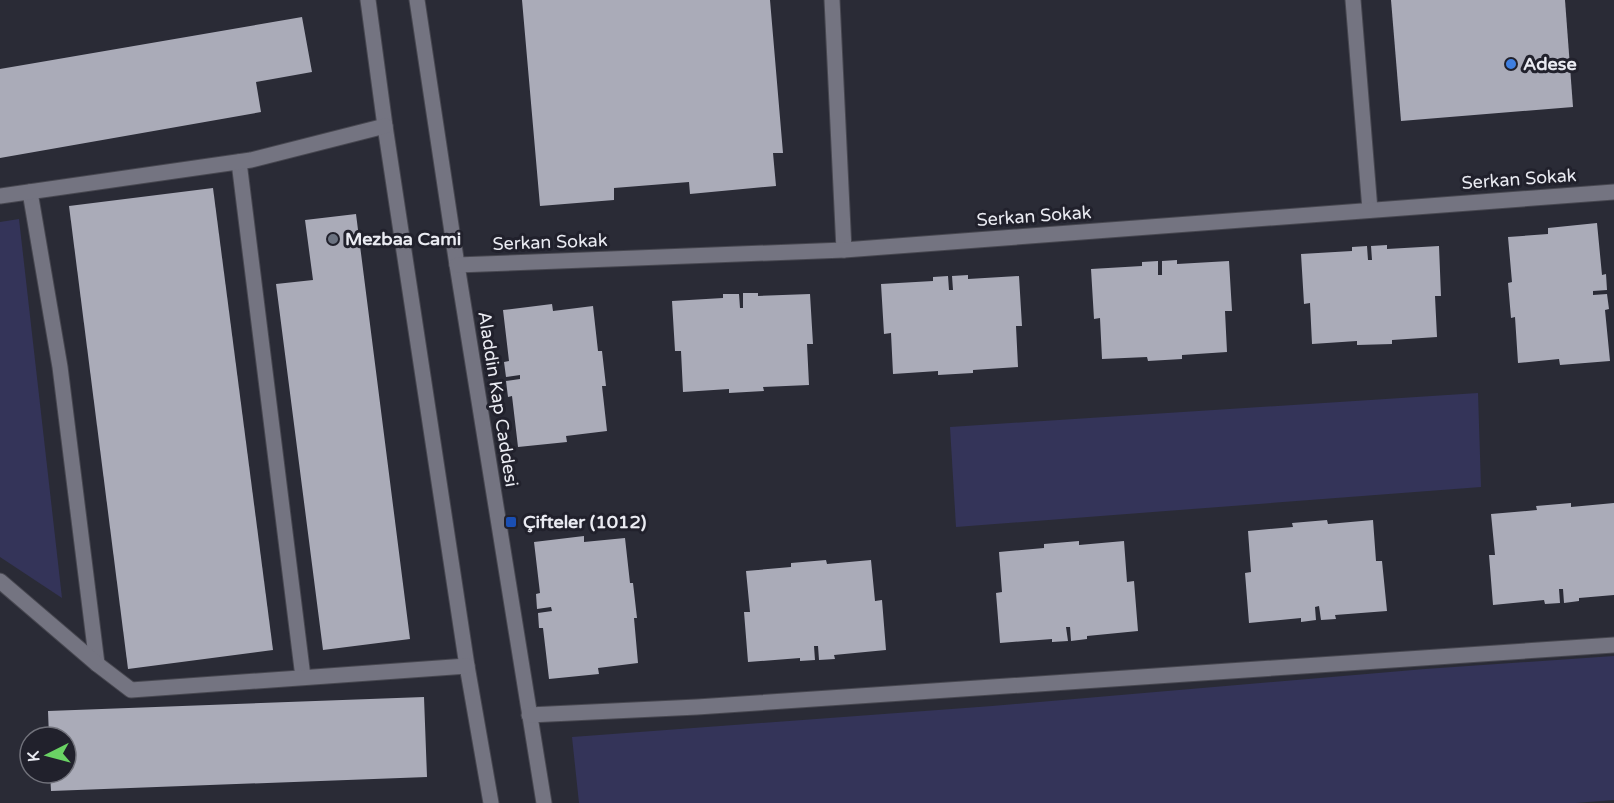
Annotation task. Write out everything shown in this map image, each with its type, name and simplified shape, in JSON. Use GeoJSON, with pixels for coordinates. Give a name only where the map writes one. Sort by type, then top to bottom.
{"type":"FeatureCollection","features":[{"type":"Feature","properties":{"kind":"street"},"geometry":{"type":"LineString","coordinates":[[368,0],[467,666],[491,803]]}},
{"type":"Feature","properties":{"kind":"street","name":"Aladdin Kap Caddesi"},"geometry":{"type":"LineString","coordinates":[[417,0],[457,265],[544,803]]}},
{"type":"Feature","properties":{"kind":"street"},"geometry":{"type":"LineString","coordinates":[[832,0],[844,250]]}},
{"type":"Feature","properties":{"kind":"street"},"geometry":{"type":"LineString","coordinates":[[1354,0],[1370,210]]}},
{"type":"Feature","properties":{"kind":"street"},"geometry":{"type":"LineString","coordinates":[[0,196],[239,162],[385,126]]}},
{"type":"Feature","properties":{"kind":"street"},"geometry":{"type":"LineString","coordinates":[[239,162],[303,677]]}},
{"type":"Feature","properties":{"kind":"street"},"geometry":{"type":"LineString","coordinates":[[30,192],[60,367],[97,664]]}},
{"type":"Feature","properties":{"kind":"street","name":"Serkan Sokak"},"geometry":{"type":"LineString","coordinates":[[457,265],[844,250],[1614,192]]}},
{"type":"Feature","properties":{"kind":"street"},"geometry":{"type":"LineString","coordinates":[[0,581],[131,690],[467,666]]}},
{"type":"Feature","properties":{"kind":"street"},"geometry":{"type":"LineString","coordinates":[[529,715],[709,706],[1614,645]]}},
{"type":"Feature","properties":{"kind":"shaded area"},"geometry":{"type":"Polygon","coordinates":[[[19,219],[62,598],[0,557],[0,222],[19,219]]]}},
{"type":"Feature","properties":{"kind":"shaded area"},"geometry":{"type":"Polygon","coordinates":[[[1478,393],[1481,487],[956,527],[950,427],[1478,393]]]}},
{"type":"Feature","properties":{"kind":"shaded area"},"geometry":{"type":"Polygon","coordinates":[[[1614,656],[1614,800],[1576,803],[579,803],[572,737],[1614,656]]]}},
{"type":"Feature","properties":{"kind":"building"},"geometry":{"type":"Polygon","coordinates":[[[522,0],[770,0],[783,153],[773,153],[776,186],[690,194],[689,182],[614,188],[614,200],[540,206],[522,0]]]}},
{"type":"Feature","properties":{"kind":"building"},"geometry":{"type":"Polygon","coordinates":[[[1391,0],[1565,0],[1573,107],[1401,121],[1391,0]]]}},
{"type":"Feature","properties":{"kind":"building"},"geometry":{"type":"Polygon","coordinates":[[[302,17],[312,72],[256,82],[261,112],[0,158],[0,69],[302,17]]]}},
{"type":"Feature","properties":{"kind":"building"},"geometry":{"type":"Polygon","coordinates":[[[213,188],[273,650],[128,669],[69,206],[213,188]]]}},
{"type":"Feature","properties":{"kind":"building"},"geometry":{"type":"Polygon","coordinates":[[[356,214],[410,639],[323,650],[276,284],[313,280],[305,220],[356,214]]]}},
{"type":"Feature","properties":{"kind":"building"},"geometry":{"type":"Polygon","coordinates":[[[1597,223],[1602,275],[1606,274],[1607,290],[1593,291],[1593,295],[1607,294],[1609,309],[1605,310],[1610,361],[1560,365],[1559,359],[1518,363],[1515,317],[1511,318],[1508,283],[1512,282],[1508,237],[1548,234],[1548,228],[1597,223]]]}},
{"type":"Feature","properties":{"kind":"building"},"geometry":{"type":"Polygon","coordinates":[[[1387,245],[1387,249],[1439,246],[1441,296],[1435,296],[1437,337],[1392,340],[1392,344],[1357,345],[1357,341],[1312,344],[1310,303],[1304,304],[1301,254],[1352,251],[1352,247],[1367,246],[1368,260],[1372,260],[1371,246],[1387,245]]]}},
{"type":"Feature","properties":{"kind":"building"},"geometry":{"type":"Polygon","coordinates":[[[1177,260],[1177,264],[1229,261],[1232,311],[1225,311],[1227,352],[1182,355],[1182,359],[1148,361],[1147,357],[1102,359],[1100,318],[1094,319],[1091,269],[1142,266],[1142,262],[1158,261],[1158,275],[1162,275],[1162,261],[1177,260]]]}},
{"type":"Feature","properties":{"kind":"building"},"geometry":{"type":"Polygon","coordinates":[[[968,275],[968,279],[1019,276],[1022,326],[1016,326],[1018,367],[938,375],[938,371],[893,374],[891,333],[884,334],[881,284],[933,281],[933,277],[948,276],[949,290],[953,290],[952,276],[968,275]]]}},
{"type":"Feature","properties":{"kind":"building"},"geometry":{"type":"Polygon","coordinates":[[[743,293],[758,293],[758,296],[810,294],[813,344],[807,344],[809,385],[763,387],[764,391],[729,393],[729,389],[683,392],[681,351],[675,351],[672,301],[723,298],[723,294],[739,294],[740,308],[743,308],[743,293]]]}},
{"type":"Feature","properties":{"kind":"building"},"geometry":{"type":"Polygon","coordinates":[[[552,304],[553,311],[593,306],[598,351],[602,351],[606,386],[602,386],[607,431],[566,436],[567,442],[518,447],[512,396],[508,397],[506,381],[520,379],[520,375],[506,377],[504,362],[509,361],[503,310],[552,304]]]}},
{"type":"Feature","properties":{"kind":"building"},"geometry":{"type":"Polygon","coordinates":[[[1571,503],[1571,507],[1614,503],[1614,595],[1579,598],[1579,601],[1564,603],[1563,589],[1559,589],[1560,603],[1545,604],[1544,600],[1493,605],[1489,555],[1495,555],[1491,514],[1537,510],[1536,506],[1571,503]]]}},
{"type":"Feature","properties":{"kind":"building"},"geometry":{"type":"Polygon","coordinates":[[[1327,520],[1328,524],[1373,520],[1376,561],[1382,561],[1387,611],[1335,615],[1336,619],[1321,620],[1319,606],[1315,607],[1316,620],[1301,622],[1301,618],[1249,623],[1245,573],[1251,572],[1248,531],[1293,527],[1292,523],[1327,520]]]}},
{"type":"Feature","properties":{"kind":"building"},"geometry":{"type":"Polygon","coordinates":[[[584,536],[584,542],[625,538],[637,618],[634,618],[638,663],[598,668],[599,674],[549,679],[543,628],[539,628],[538,613],[552,611],[551,607],[537,609],[536,594],[540,593],[534,542],[584,536]]]}},
{"type":"Feature","properties":{"kind":"building"},"geometry":{"type":"Polygon","coordinates":[[[1079,541],[1079,545],[1124,541],[1127,582],[1134,581],[1138,631],[1087,636],[1087,639],[1071,641],[1070,627],[1066,627],[1068,641],[1052,642],[1052,639],[1000,643],[996,593],[1002,592],[999,552],[1044,548],[1044,544],[1079,541]]]}},
{"type":"Feature","properties":{"kind":"building"},"geometry":{"type":"Polygon","coordinates":[[[826,560],[827,564],[871,560],[875,601],[882,600],[886,650],[834,655],[835,659],[819,660],[818,646],[814,646],[815,660],[800,661],[800,658],[748,662],[744,612],[750,612],[746,571],[791,567],[791,563],[826,560]]]}},
{"type":"Feature","properties":{"kind":"building"},"geometry":{"type":"Polygon","coordinates":[[[424,697],[427,777],[51,791],[51,785],[78,785],[78,725],[49,725],[48,711],[424,697]]]}},
{"type":"Feature","properties":{"kind":"place","name":"Adese"},"geometry":{"type":"Point","coordinates":[1511,64]}},
{"type":"Feature","properties":{"kind":"place","name":"Mezbaa Cami"},"geometry":{"type":"Point","coordinates":[333,239]}},
{"type":"Feature","properties":{"kind":"place","name":"Çifteler (1012)"},"geometry":{"type":"Point","coordinates":[511,522]}}]}
